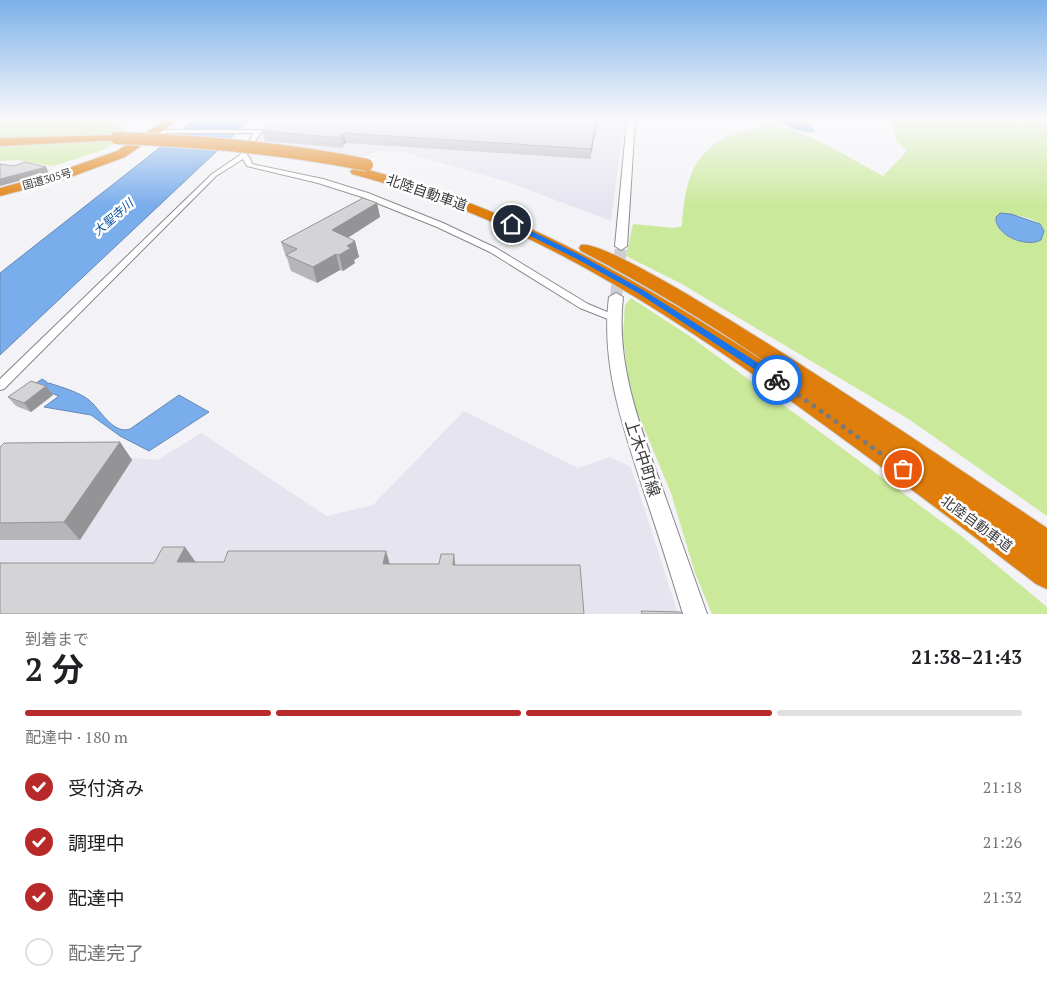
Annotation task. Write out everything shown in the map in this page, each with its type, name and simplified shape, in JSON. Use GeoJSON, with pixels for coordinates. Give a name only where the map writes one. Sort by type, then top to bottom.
{"type":"FeatureCollection","features":[{"type":"Feature","properties":{"kind":"highway","name":"国道305号"},"geometry":{"type":"LineString","coordinates":[[0,192],[60,176],[121,154],[130,149]]}},
{"type":"Feature","properties":{"kind":"highway","name":"北陸自動車道"},"geometry":{"type":"LineString","coordinates":[[214,149],[285,156],[362,168],[426,181],[498,207],[564,236],[655,284],[780,361],[878,426],[1047,545]]}},
{"type":"Feature","properties":{"kind":"highway","name":"北陸自動車道"},"geometry":{"type":"LineString","coordinates":[[362,168],[478,210],[552,243],[640,292],[795,392],[1047,574]]}},
{"type":"Feature","properties":{"kind":"main road"},"geometry":{"type":"LineString","coordinates":[[621,246],[629,149]]}},
{"type":"Feature","properties":{"kind":"main road","name":"上木中町線"},"geometry":{"type":"LineString","coordinates":[[616,297],[613,318],[617,369],[636,441],[695,614]]}},
{"type":"Feature","properties":{"kind":"street"},"geometry":{"type":"LineString","coordinates":[[0,386],[214,175],[242,156],[248,149]]}},
{"type":"Feature","properties":{"kind":"street"},"geometry":{"type":"LineString","coordinates":[[242,156],[247,158],[249,165],[320,181],[366,195],[440,225],[493,250],[584,306],[613,318]]}},
{"type":"Feature","properties":{"kind":"shaded area"},"geometry":{"type":"Polygon","coordinates":[[[297,149],[620,149],[611,221],[508,182],[403,152],[378,151],[358,158],[297,149]]]}},
{"type":"Feature","properties":{"kind":"shaded area"},"geometry":{"type":"Polygon","coordinates":[[[464,411],[578,468],[610,457],[631,467],[678,614],[0,614],[0,457],[84,454],[158,460],[201,433],[327,516],[373,505],[464,411]]]}},
{"type":"Feature","properties":{"kind":"green space"},"geometry":{"type":"Polygon","coordinates":[[[0,149],[105,149],[53,166],[17,160],[0,161],[0,149]]]}},
{"type":"Feature","properties":{"kind":"green space"},"geometry":{"type":"Polygon","coordinates":[[[709,149],[833,149],[883,176],[907,151],[904,149],[1047,149],[1047,516],[910,420],[680,283],[626,256],[633,224],[674,228],[682,226],[683,209],[690,178],[696,165],[709,149]],[[1005,214],[996,217],[997,224],[1000,230],[1011,237],[1040,241],[1044,231],[1042,227],[1033,220],[1022,216],[1005,214]]]}},
{"type":"Feature","properties":{"kind":"green space"},"geometry":{"type":"Polygon","coordinates":[[[631,298],[691,337],[964,538],[1047,607],[1047,614],[712,614],[695,573],[671,493],[636,409],[628,376],[623,336],[625,305],[631,298]]]}},
{"type":"Feature","properties":{"kind":"water","name":"大聖寺川"},"geometry":{"type":"Polygon","coordinates":[[[158,149],[220,149],[0,355],[0,273],[158,149]]]}},
{"type":"Feature","properties":{"kind":"water"},"geometry":{"type":"Polygon","coordinates":[[[1000,213],[1011,214],[1040,224],[1044,231],[1041,240],[1035,242],[1020,241],[1005,234],[997,223],[996,217],[1000,213]]]}},
{"type":"Feature","properties":{"kind":"water"},"geometry":{"type":"Polygon","coordinates":[[[42,379],[47,384],[64,388],[85,397],[112,425],[124,430],[130,429],[179,395],[209,412],[149,451],[120,436],[91,415],[44,407],[59,396],[32,386],[42,379]]]}},
{"type":"Feature","properties":{"kind":"building"},"geometry":{"type":"Polygon","coordinates":[[[25,162],[46,167],[0,179],[0,164],[14,166],[25,162]]]}},
{"type":"Feature","properties":{"kind":"building"},"geometry":{"type":"Polygon","coordinates":[[[363,198],[377,203],[332,230],[355,241],[347,246],[351,248],[313,267],[286,255],[297,249],[281,242],[363,198]]]}},
{"type":"Feature","properties":{"kind":"building"},"geometry":{"type":"Polygon","coordinates":[[[31,381],[46,386],[24,403],[8,397],[31,381]]]}},
{"type":"Feature","properties":{"kind":"building"},"geometry":{"type":"Polygon","coordinates":[[[120,442],[64,522],[0,523],[0,447],[4,443],[120,442]]]}},
{"type":"Feature","properties":{"kind":"building"},"geometry":{"type":"Polygon","coordinates":[[[163,547],[185,547],[177,562],[224,562],[228,551],[386,551],[383,564],[439,564],[441,554],[454,554],[453,565],[580,565],[584,614],[0,614],[0,563],[154,563],[163,547]]]}},
{"type":"Feature","properties":{"kind":"building"},"geometry":{"type":"Polygon","coordinates":[[[641,611],[682,612],[682,614],[642,614],[641,611]]]}},
{"type":"Feature","properties":{"kind":"tunnel"},"geometry":{"type":"LineString","coordinates":[[616,297],[621,246]]}},
{"type":"Feature","properties":{"kind":"way so far"},"geometry":{"type":"LineString","coordinates":[[777,380],[903,469]]}},
{"type":"Feature","properties":{"kind":"route"},"geometry":{"type":"LineString","coordinates":[[512,224],[579,257],[640,292],[777,380]]}}]}
